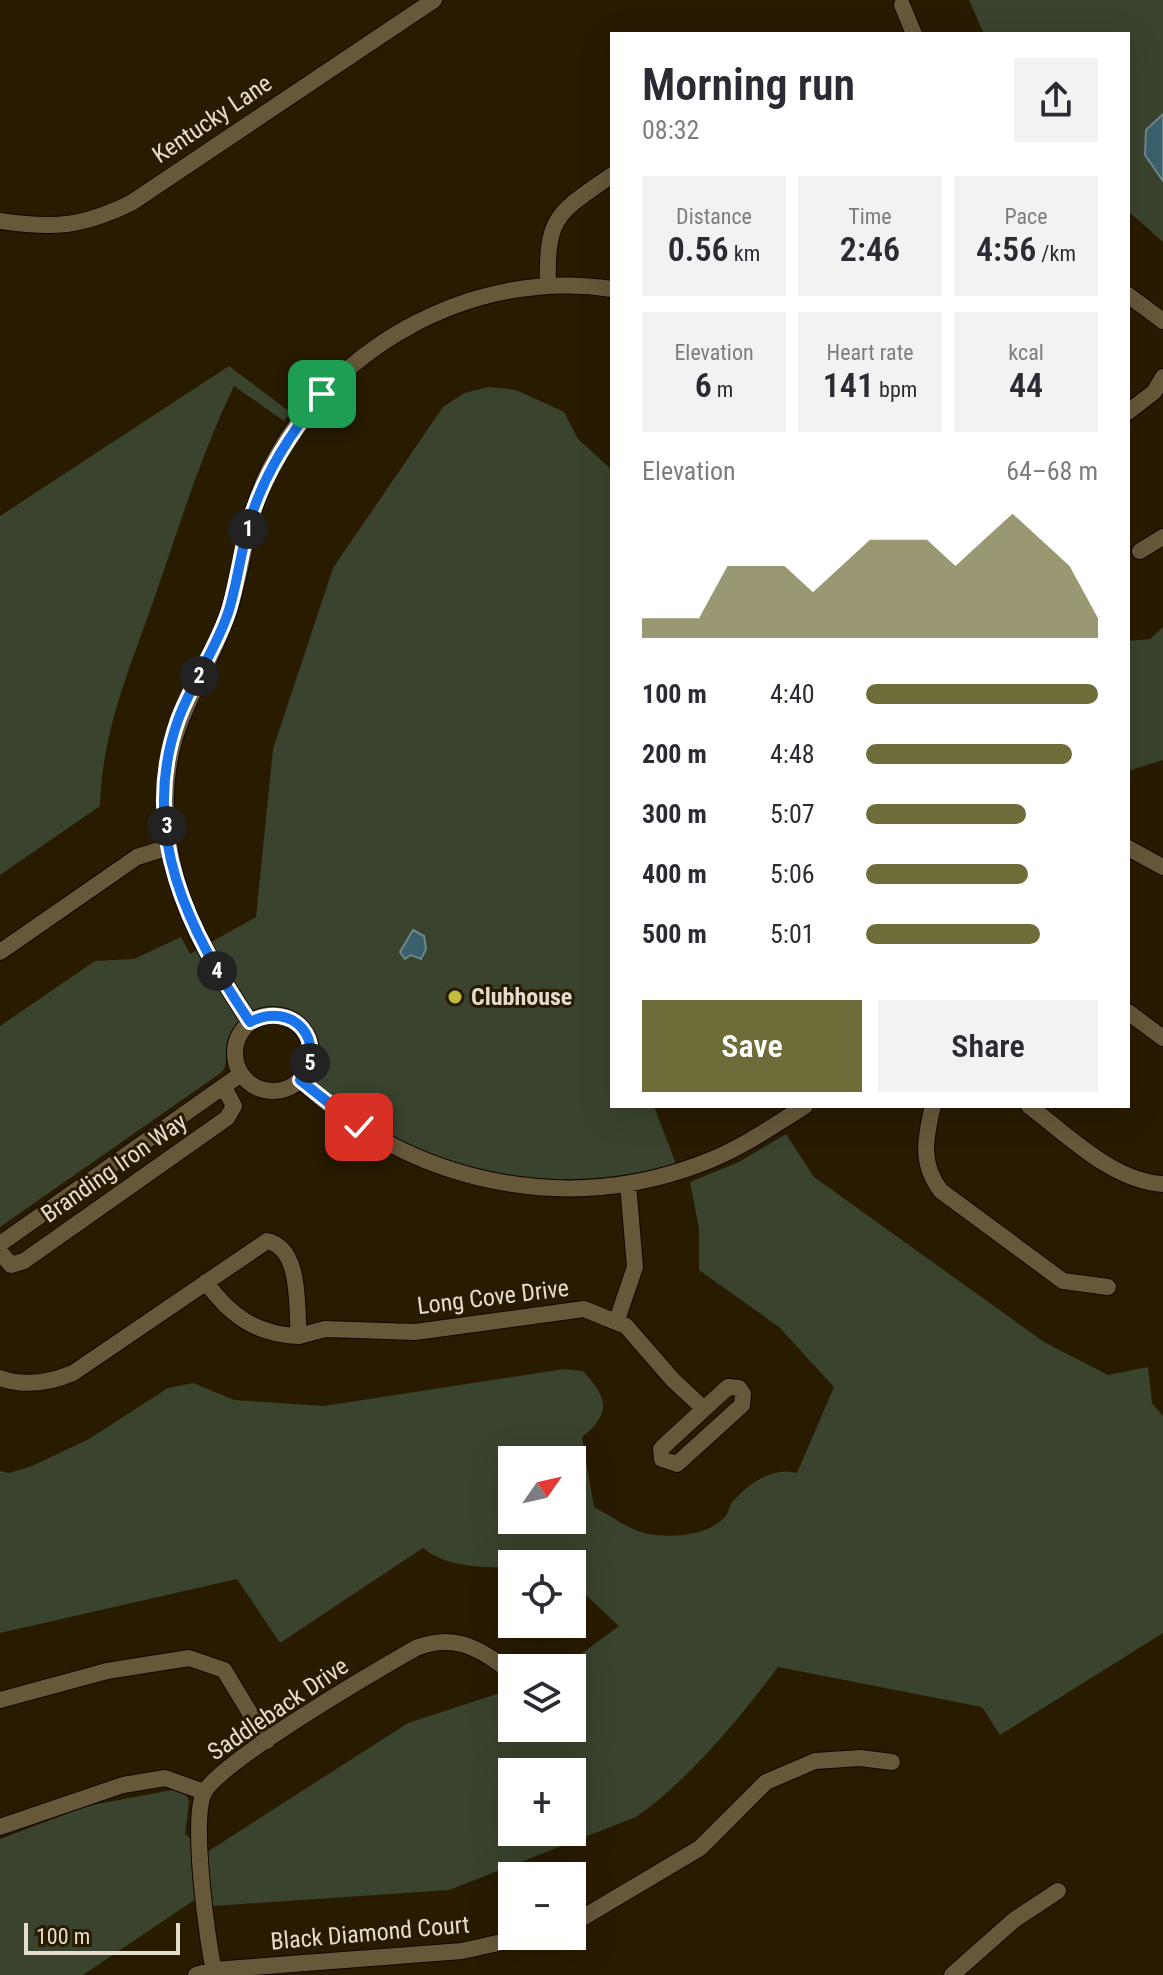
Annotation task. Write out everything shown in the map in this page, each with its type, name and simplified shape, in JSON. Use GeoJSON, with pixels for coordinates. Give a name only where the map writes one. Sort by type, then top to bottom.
{"type":"FeatureCollection","features":[{"type":"Feature","properties":{"kind":"street","name":"Kentucky Lane"},"geometry":{"type":"LineString","coordinates":[[0,221],[47,227],[78,225],[131,203],[434,0]]}},
{"type":"Feature","properties":{"kind":"street"},"geometry":{"type":"LineString","coordinates":[[902,5],[913,32]]}},
{"type":"Feature","properties":{"kind":"street"},"geometry":{"type":"LineString","coordinates":[[548,285],[547,246],[552,226],[566,208],[610,176]]}},
{"type":"Feature","properties":{"kind":"street"},"geometry":{"type":"LineString","coordinates":[[250,1022],[190,923],[174,882],[166,783],[173,738],[187,700],[225,622],[250,520],[265,481],[297,425],[332,383],[377,346],[409,327],[483,296],[548,285],[610,289]]}},
{"type":"Feature","properties":{"kind":"street"},"geometry":{"type":"LineString","coordinates":[[1130,296],[1163,321]]}},
{"type":"Feature","properties":{"kind":"street"},"geometry":{"type":"LineString","coordinates":[[1130,410],[1154,392],[1163,377]]}},
{"type":"Feature","properties":{"kind":"street"},"geometry":{"type":"LineString","coordinates":[[1140,551],[1163,537]]}},
{"type":"Feature","properties":{"kind":"street"},"geometry":{"type":"LineString","coordinates":[[0,952],[137,857],[169,847]]}},
{"type":"Feature","properties":{"kind":"street"},"geometry":{"type":"LineString","coordinates":[[1130,849],[1163,867]]}},
{"type":"Feature","properties":{"kind":"street"},"geometry":{"type":"LineString","coordinates":[[1130,1013],[1163,1038]]}},
{"type":"Feature","properties":{"kind":"street"},"geometry":{"type":"LineString","coordinates":[[261,1016],[287,1017],[306,1033],[311,1058],[300,1080],[281,1091],[269,1091],[259,1089],[241,1074],[236,1064],[237,1041],[250,1022],[261,1016]]}},
{"type":"Feature","properties":{"kind":"street"},"geometry":{"type":"LineString","coordinates":[[0,1244],[241,1074]]}},
{"type":"Feature","properties":{"kind":"street"},"geometry":{"type":"LineString","coordinates":[[300,1080],[338,1112],[389,1145],[458,1173],[535,1188],[628,1184],[678,1172],[723,1155],[802,1108]]}},
{"type":"Feature","properties":{"kind":"street","name":"Branding Iron Way"},"geometry":{"type":"LineString","coordinates":[[0,1252],[11,1265],[24,1261],[227,1118],[234,1106],[224,1087]]}},
{"type":"Feature","properties":{"kind":"street"},"geometry":{"type":"LineString","coordinates":[[933,1108],[925,1151],[932,1179],[941,1191],[1063,1281],[1108,1287]]}},
{"type":"Feature","properties":{"kind":"street"},"geometry":{"type":"LineString","coordinates":[[1032,1108],[1119,1171],[1143,1182],[1163,1184]]}},
{"type":"Feature","properties":{"kind":"street"},"geometry":{"type":"LineString","coordinates":[[628,1184],[635,1267],[617,1320],[703,1408]]}},
{"type":"Feature","properties":{"kind":"street"},"geometry":{"type":"LineString","coordinates":[[0,1378],[43,1383],[73,1373],[267,1241],[282,1247],[291,1262],[299,1336]]}},
{"type":"Feature","properties":{"kind":"street","name":"Long Cove Drive"},"geometry":{"type":"LineString","coordinates":[[206,1282],[229,1312],[274,1334],[299,1336],[325,1329],[415,1332],[574,1309],[617,1320]]}},
{"type":"Feature","properties":{"kind":"street"},"geometry":{"type":"LineString","coordinates":[[728,1387],[739,1388],[745,1400],[683,1460],[672,1465],[667,1463],[661,1449],[703,1408],[728,1387]]}},
{"type":"Feature","properties":{"kind":"street","name":"Saddleback Drive"},"geometry":{"type":"LineString","coordinates":[[214,1972],[197,1821],[204,1792],[221,1773],[267,1741],[429,1643],[471,1645],[498,1663]]}},
{"type":"Feature","properties":{"kind":"street"},"geometry":{"type":"LineString","coordinates":[[0,1700],[107,1671],[189,1658],[224,1670],[267,1741]]}},
{"type":"Feature","properties":{"kind":"street"},"geometry":{"type":"LineString","coordinates":[[586,1916],[700,1848],[766,1782],[815,1761],[860,1758],[892,1762]]}},
{"type":"Feature","properties":{"kind":"street"},"geometry":{"type":"LineString","coordinates":[[0,1827],[123,1785],[165,1778],[204,1792]]}},
{"type":"Feature","properties":{"kind":"street"},"geometry":{"type":"LineString","coordinates":[[952,1975],[1014,1920],[1058,1891]]}},
{"type":"Feature","properties":{"kind":"street","name":"Black Diamond Court"},"geometry":{"type":"LineString","coordinates":[[196,1975],[462,1951],[498,1943]]}},
{"type":"Feature","properties":{"kind":"green space"},"geometry":{"type":"Polygon","coordinates":[[[969,0],[1163,0],[1163,242],[1130,213],[1130,32],[983,32],[969,0]]]}},
{"type":"Feature","properties":{"kind":"green space"},"geometry":{"type":"Polygon","coordinates":[[[229,366],[290,412],[284,421],[234,386],[191,491],[119,700],[106,752],[100,806],[0,875],[0,516],[229,366]]]}},
{"type":"Feature","properties":{"kind":"green space"},"geometry":{"type":"Polygon","coordinates":[[[489,387],[516,390],[564,412],[578,439],[610,468],[610,1108],[655,1108],[676,1164],[637,1173],[560,1179],[522,1177],[447,1161],[375,1129],[312,1081],[316,1055],[314,1039],[297,1018],[273,1011],[248,1018],[238,1025],[227,1041],[226,1063],[222,1072],[0,1227],[0,1026],[95,961],[134,959],[181,937],[190,954],[256,917],[273,749],[333,568],[443,407],[464,393],[489,387]]]}},
{"type":"Feature","properties":{"kind":"green space"},"geometry":{"type":"Polygon","coordinates":[[[1163,627],[1163,760],[1130,771],[1130,641],[1150,639],[1163,627]]]}},
{"type":"Feature","properties":{"kind":"green space"},"geometry":{"type":"Polygon","coordinates":[[[786,1134],[814,1177],[1044,1342],[1108,1375],[1148,1367],[1152,1403],[1163,1416],[1163,1633],[1000,1735],[982,1707],[778,1667],[694,1767],[636,1817],[586,1837],[586,1758],[498,1758],[498,1846],[562,1846],[521,1862],[498,1862],[498,1871],[449,1890],[213,1906],[193,1901],[83,1975],[0,1975],[0,1839],[87,1806],[172,1790],[185,1793],[189,1801],[185,1834],[207,1852],[408,1723],[498,1694],[498,1742],[586,1742],[586,1654],[581,1654],[619,1626],[586,1595],[586,1550],[498,1550],[498,1567],[494,1567],[455,1563],[423,1548],[280,1643],[237,1579],[0,1633],[0,1471],[9,1473],[32,1466],[89,1439],[168,1388],[193,1383],[234,1400],[324,1406],[564,1369],[583,1371],[597,1389],[603,1404],[599,1420],[582,1437],[584,1446],[498,1446],[498,1534],[586,1534],[586,1460],[594,1507],[628,1527],[642,1533],[668,1536],[709,1528],[725,1517],[733,1501],[754,1482],[779,1472],[797,1473],[834,1387],[779,1327],[699,1270],[699,1229],[690,1182],[739,1162],[786,1134]]]}},
{"type":"Feature","properties":{"kind":"water"},"geometry":{"type":"Polygon","coordinates":[[[1163,114],[1163,181],[1145,155],[1146,130],[1163,114]]]}},
{"type":"Feature","properties":{"kind":"water"},"geometry":{"type":"Polygon","coordinates":[[[413,930],[424,936],[426,949],[421,959],[411,955],[405,959],[400,952],[413,930]]]}},
{"type":"Feature","properties":{"kind":"place","name":"Clubhouse"},"geometry":{"type":"Point","coordinates":[455,997]}},
{"type":"Feature","properties":{"kind":"route"},"geometry":{"type":"LineString","coordinates":[[322,394],[274,461],[250,520],[225,622],[187,700],[173,738],[166,783],[166,812],[174,882],[199,941],[250,1022],[261,1016],[287,1017],[306,1033],[311,1045],[311,1058],[308,1070],[300,1080],[359,1127]]}}]}
